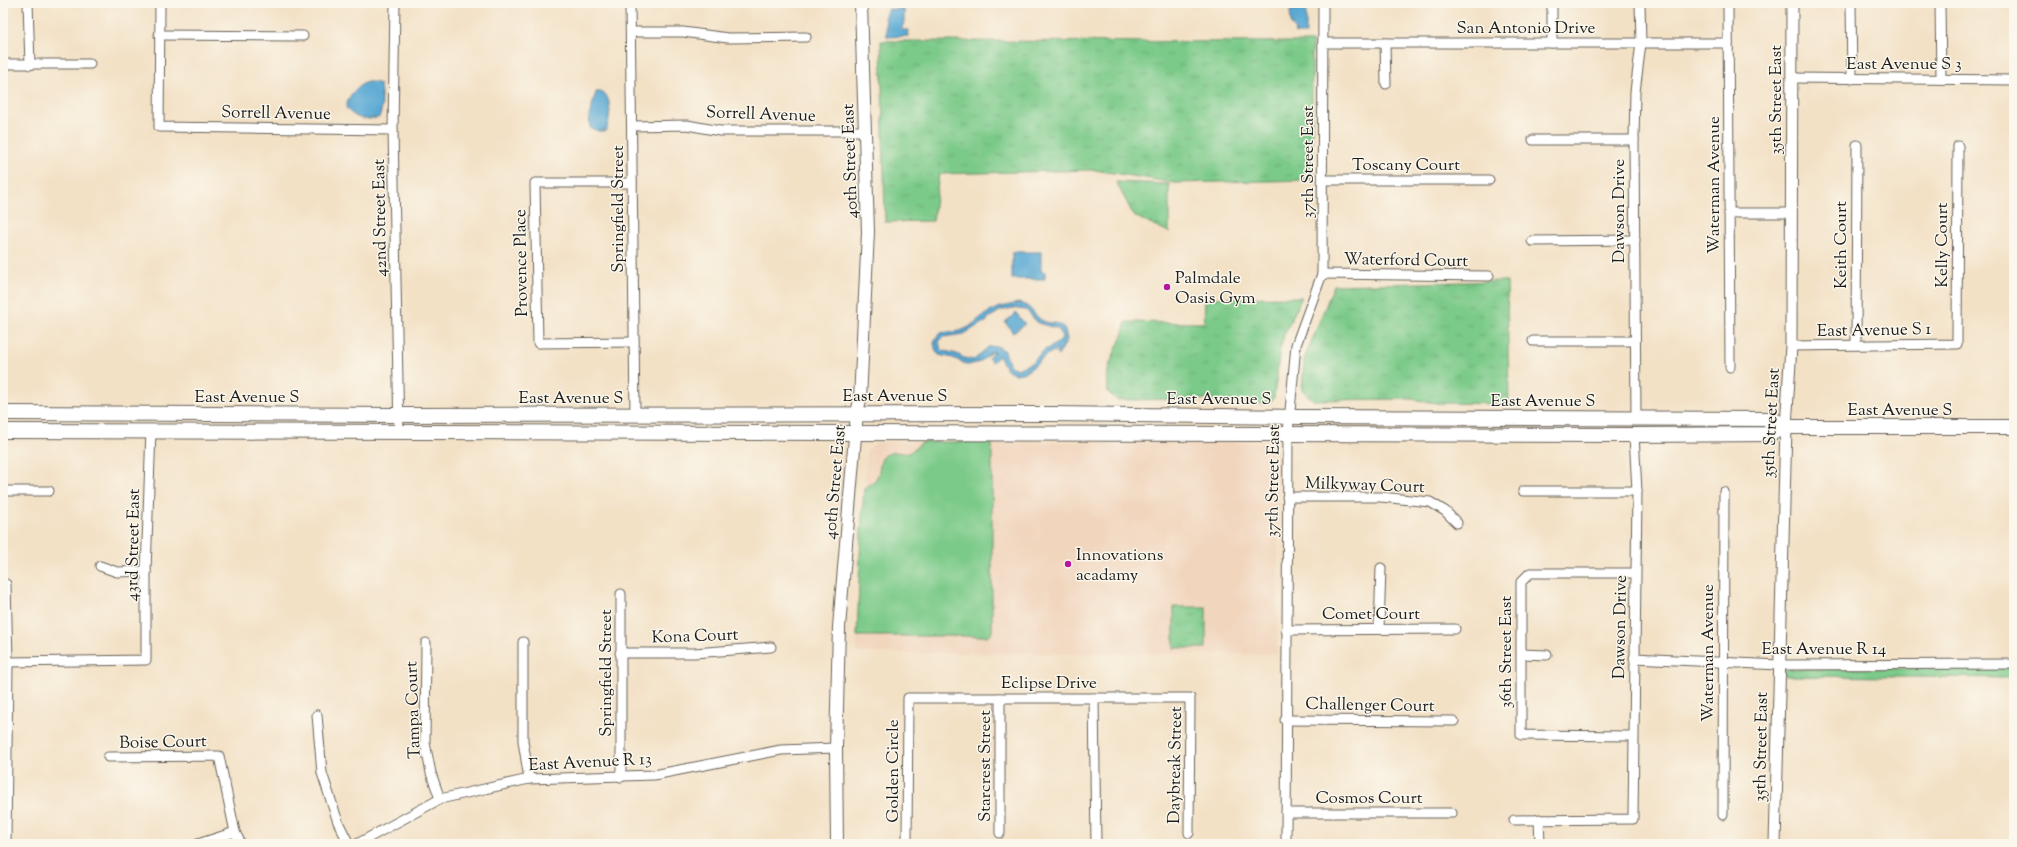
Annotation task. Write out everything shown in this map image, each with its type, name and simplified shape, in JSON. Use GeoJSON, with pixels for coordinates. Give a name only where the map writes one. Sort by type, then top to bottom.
{"type":"FeatureCollection","features":[{"type":"Feature","properties":{"kind":"main road","name":"40th Street East"},"geometry":{"type":"LineString","coordinates":[[837,844],[836,748],[839,626],[857,413],[860,400],[868,262],[866,131],[861,3]]}},
{"type":"Feature","properties":{"kind":"main road","name":"East Avenue S"},"geometry":{"type":"LineString","coordinates":[[3,413],[398,415],[857,413],[1773,419],[1786,427]]}},
{"type":"Feature","properties":{"kind":"main road","name":"East Avenue S"},"geometry":{"type":"LineString","coordinates":[[3,430],[399,433],[1288,433],[1634,435],[1770,434],[1786,427],[2014,427]]}},
{"type":"Feature","properties":{"kind":"street"},"geometry":{"type":"LineString","coordinates":[[28,3],[30,65]]}},
{"type":"Feature","properties":{"kind":"street"},"geometry":{"type":"LineString","coordinates":[[160,3],[160,35],[303,36]]}},
{"type":"Feature","properties":{"kind":"street","name":"42nd Street East"},"geometry":{"type":"LineString","coordinates":[[395,3],[393,130],[399,433]]}},
{"type":"Feature","properties":{"kind":"street","name":"Springfield Street"},"geometry":{"type":"LineString","coordinates":[[630,3],[635,414]]}},
{"type":"Feature","properties":{"kind":"street","name":"37th Street East"},"geometry":{"type":"LineString","coordinates":[[1286,844],[1285,720],[1288,433],[1296,345],[1322,274],[1323,3]]}},
{"type":"Feature","properties":{"kind":"street"},"geometry":{"type":"LineString","coordinates":[[1552,3],[1552,43]]}},
{"type":"Feature","properties":{"kind":"street","name":"Dawson Drive"},"geometry":{"type":"LineString","coordinates":[[1636,419],[1634,140],[1635,92],[1641,43],[1640,3]]}},
{"type":"Feature","properties":{"kind":"street","name":"Waterman Avenue"},"geometry":{"type":"LineString","coordinates":[[1728,3],[1730,367]]}},
{"type":"Feature","properties":{"kind":"street","name":"35th Street East"},"geometry":{"type":"LineString","coordinates":[[1775,844],[1786,427],[1790,346],[1793,78],[1792,3]]}},
{"type":"Feature","properties":{"kind":"street"},"geometry":{"type":"LineString","coordinates":[[1851,3],[1852,79]]}},
{"type":"Feature","properties":{"kind":"street"},"geometry":{"type":"LineString","coordinates":[[1940,3],[1941,79]]}},
{"type":"Feature","properties":{"kind":"street"},"geometry":{"type":"LineString","coordinates":[[631,32],[683,32],[728,38],[806,37]]}},
{"type":"Feature","properties":{"kind":"street","name":"Sorrell Avenue"},"geometry":{"type":"LineString","coordinates":[[160,35],[160,127],[393,130]]}},
{"type":"Feature","properties":{"kind":"street","name":"San Antonio Drive"},"geometry":{"type":"LineString","coordinates":[[1323,43],[1728,42]]}},
{"type":"Feature","properties":{"kind":"street"},"geometry":{"type":"LineString","coordinates":[[1385,43],[1386,84]]}},
{"type":"Feature","properties":{"kind":"street"},"geometry":{"type":"LineString","coordinates":[[3,64],[90,64]]}},
{"type":"Feature","properties":{"kind":"street","name":"East Avenue S 3"},"geometry":{"type":"LineString","coordinates":[[1793,78],[2014,80]]}},
{"type":"Feature","properties":{"kind":"street","name":"Sorrell Avenue"},"geometry":{"type":"LineString","coordinates":[[632,126],[687,125],[720,131],[866,131]]}},
{"type":"Feature","properties":{"kind":"street"},"geometry":{"type":"LineString","coordinates":[[1533,140],[1634,140]]}},
{"type":"Feature","properties":{"kind":"street","name":"Keith Court"},"geometry":{"type":"LineString","coordinates":[[1856,145],[1856,345]]}},
{"type":"Feature","properties":{"kind":"street","name":"Kelly Court"},"geometry":{"type":"LineString","coordinates":[[1957,344],[1958,146]]}},
{"type":"Feature","properties":{"kind":"street","name":"Toscany Court"},"geometry":{"type":"LineString","coordinates":[[1323,180],[1489,180]]}},
{"type":"Feature","properties":{"kind":"street","name":"Provence Place"},"geometry":{"type":"LineString","coordinates":[[632,183],[535,182],[538,343],[634,342]]}},
{"type":"Feature","properties":{"kind":"street"},"geometry":{"type":"LineString","coordinates":[[1729,213],[1791,213]]}},
{"type":"Feature","properties":{"kind":"street"},"geometry":{"type":"LineString","coordinates":[[1532,241],[1635,240]]}},
{"type":"Feature","properties":{"kind":"street","name":"Waterford Court"},"geometry":{"type":"LineString","coordinates":[[1322,274],[1489,276]]}},
{"type":"Feature","properties":{"kind":"street"},"geometry":{"type":"LineString","coordinates":[[1533,341],[1635,341]]}},
{"type":"Feature","properties":{"kind":"street","name":"East Avenue S 1"},"geometry":{"type":"LineString","coordinates":[[1790,346],[1957,344]]}},
{"type":"Feature","properties":{"kind":"street","name":"43rd Street East"},"geometry":{"type":"LineString","coordinates":[[8,662],[146,660],[146,571],[151,430]]}},
{"type":"Feature","properties":{"kind":"street","name":"Dawson Drive"},"geometry":{"type":"LineString","coordinates":[[1539,819],[1633,819],[1637,491],[1634,435]]}},
{"type":"Feature","properties":{"kind":"street"},"geometry":{"type":"LineString","coordinates":[[3,492],[50,491]]}},
{"type":"Feature","properties":{"kind":"street"},"geometry":{"type":"LineString","coordinates":[[1523,491],[1637,491]]}},
{"type":"Feature","properties":{"kind":"street","name":"Waterman Avenue"},"geometry":{"type":"LineString","coordinates":[[1723,815],[1722,663],[1724,492]]}},
{"type":"Feature","properties":{"kind":"street","name":"Milkyway Court"},"geometry":{"type":"LineString","coordinates":[[1288,497],[1381,498],[1430,502],[1445,511],[1457,523]]}},
{"type":"Feature","properties":{"kind":"street"},"geometry":{"type":"LineString","coordinates":[[100,566],[117,572],[146,571]]}},
{"type":"Feature","properties":{"kind":"street"},"geometry":{"type":"LineString","coordinates":[[1379,629],[1381,568]]}},
{"type":"Feature","properties":{"kind":"street","name":"36th Street East"},"geometry":{"type":"LineString","coordinates":[[1633,736],[1521,735],[1521,582],[1530,573],[1635,573]]}},
{"type":"Feature","properties":{"kind":"street"},"geometry":{"type":"LineString","coordinates":[[6,584],[8,662],[6,844]]}},
{"type":"Feature","properties":{"kind":"street","name":"Springfield Street"},"geometry":{"type":"LineString","coordinates":[[621,594],[621,777]]}},
{"type":"Feature","properties":{"kind":"street","name":"Comet Court"},"geometry":{"type":"LineString","coordinates":[[1286,630],[1455,629]]}},
{"type":"Feature","properties":{"kind":"street"},"geometry":{"type":"LineString","coordinates":[[523,642],[523,741],[529,779]]}},
{"type":"Feature","properties":{"kind":"street","name":"Tampa Court"},"geometry":{"type":"LineString","coordinates":[[426,643],[425,743],[431,773],[440,799]]}},
{"type":"Feature","properties":{"kind":"street","name":"Kona Court"},"geometry":{"type":"LineString","coordinates":[[620,653],[694,653],[771,647]]}},
{"type":"Feature","properties":{"kind":"street"},"geometry":{"type":"LineString","coordinates":[[1522,654],[1547,654]]}},
{"type":"Feature","properties":{"kind":"street","name":"East Avenue R 14"},"geometry":{"type":"LineString","coordinates":[[1634,658],[1779,665],[2014,664]]}},
{"type":"Feature","properties":{"kind":"street","name":"Eclipse Drive"},"geometry":{"type":"LineString","coordinates":[[908,698],[1190,698]]}},
{"type":"Feature","properties":{"kind":"street","name":"Golden Circle"},"geometry":{"type":"LineString","coordinates":[[908,698],[908,844]]}},
{"type":"Feature","properties":{"kind":"street","name":"Starcrest Street"},"geometry":{"type":"LineString","coordinates":[[1000,698],[1000,833]]}},
{"type":"Feature","properties":{"kind":"street"},"geometry":{"type":"LineString","coordinates":[[1094,698],[1096,844]]}},
{"type":"Feature","properties":{"kind":"street","name":"Daybreak Street"},"geometry":{"type":"LineString","coordinates":[[1189,834],[1190,698]]}},
{"type":"Feature","properties":{"kind":"street"},"geometry":{"type":"LineString","coordinates":[[317,715],[322,773],[338,822],[349,844]]}},
{"type":"Feature","properties":{"kind":"street","name":"Challenger Court"},"geometry":{"type":"LineString","coordinates":[[1285,720],[1454,721]]}},
{"type":"Feature","properties":{"kind":"street","name":"East Avenue R 13"},"geometry":{"type":"LineString","coordinates":[[357,844],[440,799],[529,779],[571,776],[621,777],[654,775],[781,750],[836,748]]}},
{"type":"Feature","properties":{"kind":"street","name":"Boise Court"},"geometry":{"type":"LineString","coordinates":[[108,758],[219,756],[235,832]]}},
{"type":"Feature","properties":{"kind":"street","name":"Cosmos Court"},"geometry":{"type":"LineString","coordinates":[[1286,813],[1452,813]]}},
{"type":"Feature","properties":{"kind":"street"},"geometry":{"type":"LineString","coordinates":[[1514,820],[1539,819],[1540,844]]}},
{"type":"Feature","properties":{"kind":"street"},"geometry":{"type":"LineString","coordinates":[[198,844],[235,832],[241,844]]}},
{"type":"Feature","properties":{"kind":"shaded area","name":"Innovations acadamy"},"geometry":{"type":"Polygon","coordinates":[[[877,442],[1269,442],[1279,453],[1277,654],[857,653],[858,587],[867,451],[877,442]]]}},
{"type":"Feature","properties":{"kind":"green space"},"geometry":{"type":"Polygon","coordinates":[[[881,41],[1312,42],[1312,180],[1175,183],[1095,170],[939,174],[933,221],[885,222],[881,41]]]}},
{"type":"Feature","properties":{"kind":"green space"},"geometry":{"type":"Polygon","coordinates":[[[1116,182],[1169,184],[1169,232],[1134,216],[1116,182]]]}},
{"type":"Feature","properties":{"kind":"green space"},"geometry":{"type":"Polygon","coordinates":[[[1507,281],[1509,404],[1437,403],[1410,399],[1313,400],[1302,390],[1304,360],[1334,285],[1507,281]]]}},
{"type":"Feature","properties":{"kind":"green space"},"geometry":{"type":"Polygon","coordinates":[[[1302,297],[1284,335],[1280,349],[1273,400],[1266,404],[1197,399],[1117,400],[1108,392],[1108,370],[1126,322],[1204,323],[1205,298],[1302,297]]]}},
{"type":"Feature","properties":{"kind":"green space"},"geometry":{"type":"Polygon","coordinates":[[[923,442],[992,442],[992,632],[987,636],[857,636],[864,488],[876,479],[884,456],[893,452],[909,453],[923,442]]]}},
{"type":"Feature","properties":{"kind":"green space"},"geometry":{"type":"Polygon","coordinates":[[[1174,607],[1206,607],[1206,648],[1174,648],[1174,607]]]}},
{"type":"Feature","properties":{"kind":"green space"},"geometry":{"type":"Polygon","coordinates":[[[2014,668],[2014,678],[1784,676],[1784,669],[2014,668]]]}},
{"type":"Feature","properties":{"kind":"water"},"geometry":{"type":"Polygon","coordinates":[[[1302,8],[1306,10],[1306,34],[1295,34],[1294,28],[1291,25],[1290,11],[1302,8]]]}},
{"type":"Feature","properties":{"kind":"water"},"geometry":{"type":"Polygon","coordinates":[[[889,9],[904,9],[904,23],[901,30],[908,30],[908,36],[887,37],[885,15],[889,9]]]}},
{"type":"Feature","properties":{"kind":"water"},"geometry":{"type":"Polygon","coordinates":[[[367,82],[380,84],[382,105],[380,117],[366,119],[358,117],[346,108],[348,100],[353,92],[359,86],[367,82]]]}},
{"type":"Feature","properties":{"kind":"water"},"geometry":{"type":"Polygon","coordinates":[[[596,92],[603,92],[608,100],[610,110],[606,131],[599,131],[590,128],[589,116],[596,92]]]}},
{"type":"Feature","properties":{"kind":"water"},"geometry":{"type":"Polygon","coordinates":[[[1012,252],[1041,252],[1041,271],[1045,272],[1045,279],[1012,279],[1012,252]]]}},
{"type":"Feature","properties":{"kind":"water"},"geometry":{"type":"Polygon","coordinates":[[[1018,303],[1022,304],[1029,307],[1040,319],[1063,327],[1067,340],[1058,356],[1056,354],[1058,350],[1052,352],[1033,367],[1023,373],[1016,374],[1006,369],[999,356],[992,362],[988,358],[995,351],[990,353],[980,362],[968,365],[953,358],[939,355],[936,352],[934,343],[939,333],[960,331],[969,327],[984,315],[997,308],[1018,303]],[[1012,308],[1000,311],[987,319],[988,320],[985,323],[984,322],[964,334],[943,337],[939,342],[941,350],[974,360],[988,347],[997,346],[1005,351],[1010,366],[1017,369],[1031,363],[1043,351],[1061,341],[1062,335],[1058,329],[1038,323],[1026,310],[1012,308]]]}},
{"type":"Feature","properties":{"kind":"water"},"geometry":{"type":"Polygon","coordinates":[[[1016,313],[1025,324],[1013,333],[1005,322],[1016,313]]]}},
{"type":"Feature","properties":{"kind":"place","name":"Palmdale Oasis Gym"},"geometry":{"type":"Point","coordinates":[1167,287]}},
{"type":"Feature","properties":{"kind":"place","name":"Innovations acadamy"},"geometry":{"type":"Point","coordinates":[1068,564]}}]}
